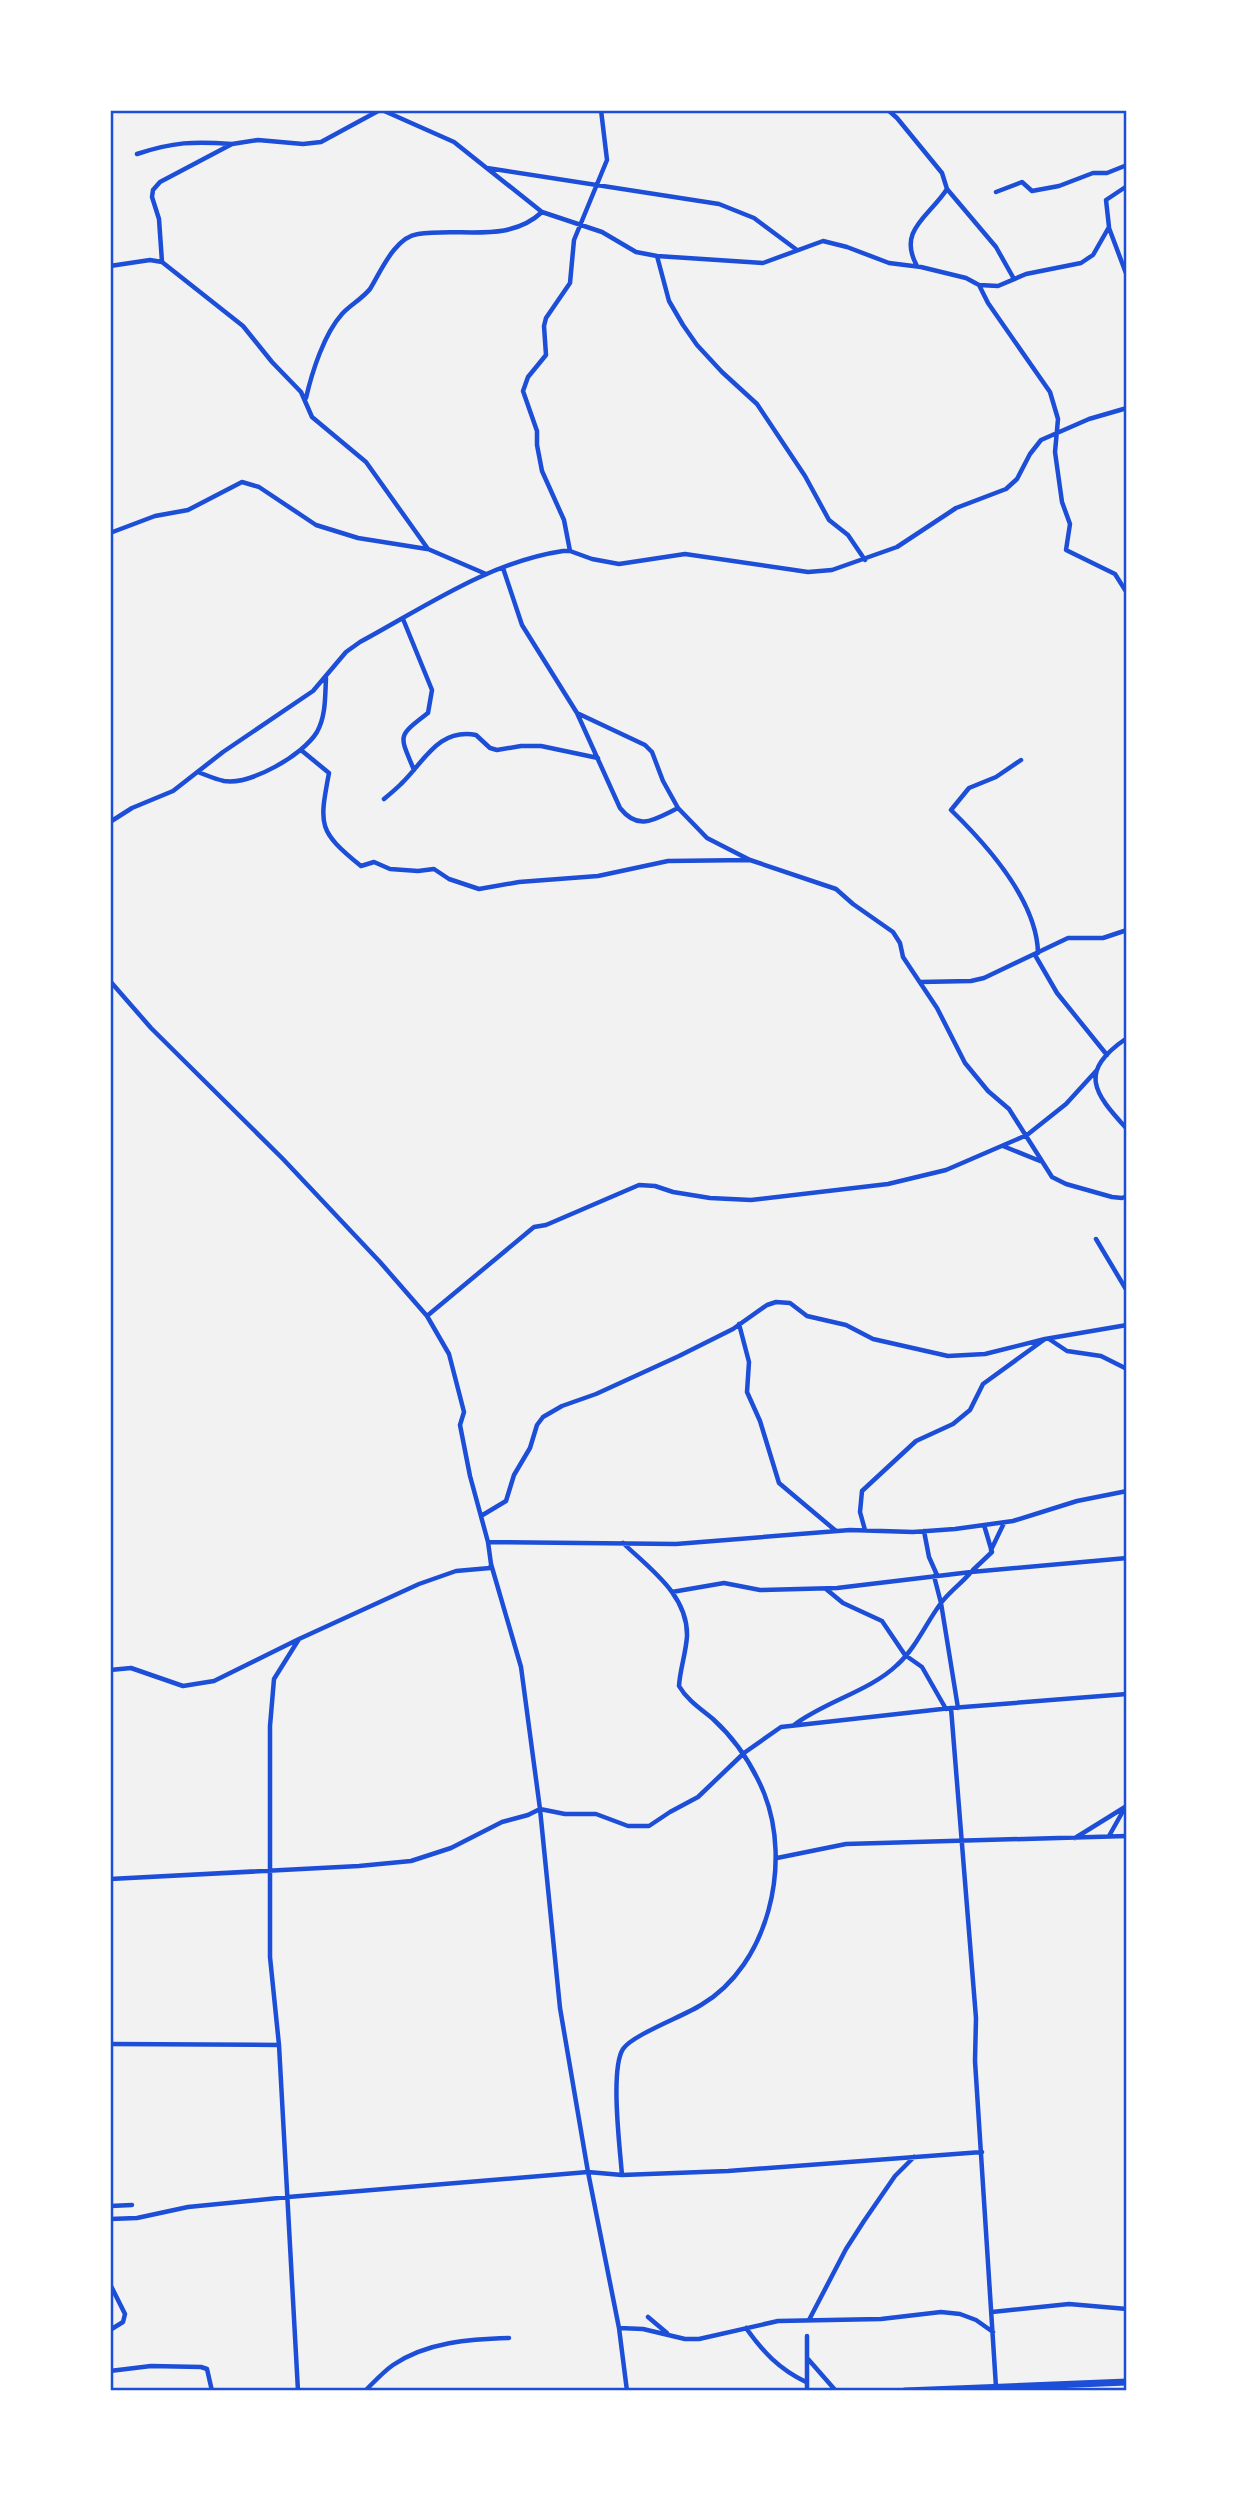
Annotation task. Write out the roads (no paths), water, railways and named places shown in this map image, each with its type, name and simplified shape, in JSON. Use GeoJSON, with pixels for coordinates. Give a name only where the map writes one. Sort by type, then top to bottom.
{"type":"FeatureCollection","features":[{"type":"Feature","properties":{"kind":"highway"},"geometry":{"type":"LineString","coordinates":[[905,2391],[1127,2382]]}},
{"type":"Feature","properties":{"kind":"street"},"geometry":{"type":"LineString","coordinates":[[137,154],[190,141],[232,144],[258,140],[303,144],[321,142],[381,110],[454,142],[542,212],[602,232],[636,252],[657,256],[763,263],[823,241],[888,263],[918,266],[966,278],[979,285],[998,286],[1026,274],[1081,262],[1093,255],[1109,227]]}},
{"type":"Feature","properties":{"kind":"street"},"geometry":{"type":"LineString","coordinates":[[570,551],[567,529],[542,471],[537,431],[523,391],[528,377],[546,355],[544,326],[550,311],[564,296],[570,283],[572,249],[608,153],[601,110]]}},
{"type":"Feature","properties":{"kind":"street"},"geometry":{"type":"LineString","coordinates":[[888,110],[942,173],[947,189],[996,247],[1014,279]]}},
{"type":"Feature","properties":{"kind":"street"},"geometry":{"type":"LineString","coordinates":[[162,262],[159,219],[152,197],[153,190],[172,175],[232,144]]}},
{"type":"Feature","properties":{"kind":"street"},"geometry":{"type":"LineString","coordinates":[[996,192],[1022,182],[1032,191],[1044,190],[1082,176],[1107,173],[1127,165]]}},
{"type":"Feature","properties":{"kind":"street"},"geometry":{"type":"LineString","coordinates":[[486,168],[719,204],[754,218],[797,250]]}},
{"type":"Feature","properties":{"kind":"street"},"geometry":{"type":"LineString","coordinates":[[1127,186],[1106,200],[1109,227],[1127,276]]}},
{"type":"Feature","properties":{"kind":"street"},"geometry":{"type":"LineString","coordinates":[[918,266],[911,254],[909,243],[916,226],[947,189]]}},
{"type":"Feature","properties":{"kind":"street"},"geometry":{"type":"LineString","coordinates":[[306,398],[312,370],[338,320],[365,294],[392,254],[409,237],[417,234],[515,229],[533,221],[542,212]]}},
{"type":"Feature","properties":{"kind":"street"},"geometry":{"type":"LineString","coordinates":[[657,256],[669,301],[683,325],[722,372],[757,404],[805,476],[829,520],[848,536],[864,560]]}},
{"type":"Feature","properties":{"kind":"street"},"geometry":{"type":"LineString","coordinates":[[111,264],[150,260],[162,262],[243,326],[306,398],[312,417],[349,445],[366,462],[428,549]]}},
{"type":"Feature","properties":{"kind":"street"},"geometry":{"type":"LineString","coordinates":[[979,285],[995,314],[1050,392],[1058,419],[1055,452],[1062,502],[1070,524],[1066,550],[1115,574],[1127,593]]}},
{"type":"Feature","properties":{"kind":"street"},"geometry":{"type":"LineString","coordinates":[[110,822],[132,808],[173,791],[223,751],[313,691],[346,652],[360,642],[486,574],[517,561],[541,554],[570,551],[619,564],[685,554],[817,572],[832,570],[908,542],[956,508],[1006,489],[1017,479],[1041,440],[1089,419],[1127,408]]}},
{"type":"Feature","properties":{"kind":"street"},"geometry":{"type":"LineString","coordinates":[[110,533],[155,516],[187,510],[242,482],[259,486],[317,525],[358,538],[428,549],[486,574]]}},
{"type":"Feature","properties":{"kind":"street"},"geometry":{"type":"LineString","coordinates":[[502,568],[522,625],[577,713],[620,807],[634,821],[652,821],[678,808]]}},
{"type":"Feature","properties":{"kind":"street"},"geometry":{"type":"LineString","coordinates":[[403,619],[432,690],[428,713],[405,731],[402,741],[414,770]]}},
{"type":"Feature","properties":{"kind":"street"},"geometry":{"type":"LineString","coordinates":[[197,772],[226,781],[248,779],[302,750],[317,731],[323,715],[326,677]]}},
{"type":"Feature","properties":{"kind":"street"},"geometry":{"type":"LineString","coordinates":[[577,713],[645,745],[652,752],[663,781],[678,808],[707,838],[750,860],[836,889],[892,932],[900,943],[903,957],[937,1008],[965,1063],[988,1091],[1009,1109],[1052,1177],[1066,1184],[1112,1197],[1127,1196]]}},
{"type":"Feature","properties":{"kind":"street"},"geometry":{"type":"LineString","coordinates":[[384,799],[437,743],[456,735],[476,735],[490,748],[497,750],[541,746],[598,758]]}},
{"type":"Feature","properties":{"kind":"street"},"geometry":{"type":"LineString","coordinates":[[302,750],[329,773],[322,807],[323,825],[341,850],[360,866],[374,862],[390,869],[418,872],[433,869],[449,879],[479,890],[519,882],[598,876],[668,860],[750,860]]}},
{"type":"Feature","properties":{"kind":"street"},"geometry":{"type":"LineString","coordinates":[[1021,760],[996,777],[969,788],[951,810],[990,851],[1026,905],[1038,937],[1037,954],[1057,993],[1107,1055]]}},
{"type":"Feature","properties":{"kind":"street"},"geometry":{"type":"LineString","coordinates":[[919,982],[971,981],[984,978],[1068,938],[1102,938],[1127,930]]}},
{"type":"Feature","properties":{"kind":"street"},"geometry":{"type":"LineString","coordinates":[[110,981],[201,1079],[283,1159],[427,1316],[449,1354],[464,1412],[460,1425],[470,1476],[488,1542],[491,1564],[521,1667],[540,1809],[560,2008],[588,2172],[619,2328],[627,2391]]}},
{"type":"Feature","properties":{"kind":"street"},"geometry":{"type":"LineString","coordinates":[[110,992],[120,993]]}},
{"type":"Feature","properties":{"kind":"street"},"geometry":{"type":"LineString","coordinates":[[427,1316],[534,1227],[546,1225],[639,1185],[710,1198],[751,1200],[888,1184],[946,1170],[1027,1135],[1066,1104],[1107,1055],[1127,1038]]}},
{"type":"Feature","properties":{"kind":"street"},"geometry":{"type":"LineString","coordinates":[[1097,1070],[1095,1089],[1127,1129]]}},
{"type":"Feature","properties":{"kind":"street"},"geometry":{"type":"LineString","coordinates":[[1002,1146],[1041,1161]]}},
{"type":"Feature","properties":{"kind":"street"},"geometry":{"type":"LineString","coordinates":[[1096,1239],[1127,1291]]}},
{"type":"Feature","properties":{"kind":"street"},"geometry":{"type":"LineString","coordinates":[[481,1516],[506,1501],[514,1475],[530,1448],[538,1422],[543,1417],[562,1406],[596,1394],[679,1356],[739,1324],[759,1308],[776,1302],[790,1303],[807,1316],[846,1325],[862,1335],[880,1341],[948,1356],[985,1354],[1047,1339],[1127,1325]]}},
{"type":"Feature","properties":{"kind":"street"},"geometry":{"type":"LineString","coordinates":[[739,1324],[749,1362],[747,1392],[760,1421],[779,1483],[836,1531]]}},
{"type":"Feature","properties":{"kind":"street"},"geometry":{"type":"LineString","coordinates":[[1047,1339],[1068,1351],[1101,1356],[1125,1368]]}},
{"type":"Feature","properties":{"kind":"street"},"geometry":{"type":"LineString","coordinates":[[864,1530],[860,1498],[868,1484],[916,1441],[953,1424],[970,1410],[984,1384],[1047,1339]]}},
{"type":"Feature","properties":{"kind":"street"},"geometry":{"type":"LineString","coordinates":[[488,1542],[676,1544],[836,1531],[924,1531],[1027,1518],[1077,1501],[1127,1491]]}},
{"type":"Feature","properties":{"kind":"street"},"geometry":{"type":"LineString","coordinates":[[793,1726],[897,1665],[928,1625],[941,1603],[990,1556],[1005,1522]]}},
{"type":"Feature","properties":{"kind":"street"},"geometry":{"type":"LineString","coordinates":[[984,1525],[991,1550]]}},
{"type":"Feature","properties":{"kind":"street"},"geometry":{"type":"LineString","coordinates":[[924,1531],[941,1603],[958,1708]]}},
{"type":"Feature","properties":{"kind":"street"},"geometry":{"type":"LineString","coordinates":[[622,2175],[617,2076],[622,2051],[636,2039],[704,2004],[736,1976],[766,1917],[777,1858],[768,1805],[744,1753],[679,1686],[687,1635],[682,1606],[672,1592],[623,1543]]}},
{"type":"Feature","properties":{"kind":"street"},"geometry":{"type":"LineString","coordinates":[[672,1592],[724,1583],[760,1590],[825,1588],[1127,1558]]}},
{"type":"Feature","properties":{"kind":"street"},"geometry":{"type":"LineString","coordinates":[[110,1670],[131,1668],[183,1686],[214,1681],[419,1584],[456,1572],[490,1568],[491,1564]]}},
{"type":"Feature","properties":{"kind":"street"},"geometry":{"type":"LineString","coordinates":[[825,1588],[843,1603],[883,1621],[905,1655],[922,1668],[949,1709],[964,1841],[996,2387]]}},
{"type":"Feature","properties":{"kind":"street"},"geometry":{"type":"LineString","coordinates":[[298,2391],[279,2045],[270,1957],[270,1726],[274,1679],[299,1639]]}},
{"type":"Feature","properties":{"kind":"street"},"geometry":{"type":"LineString","coordinates":[[110,1879],[411,1861],[451,1848],[502,1822],[540,1809],[565,1814],[596,1814],[628,1826],[649,1826],[698,1797],[744,1753],[781,1727],[958,1708],[1127,1694]]}},
{"type":"Feature","properties":{"kind":"street"},"geometry":{"type":"LineString","coordinates":[[1074,1838],[1126,1805]]}},
{"type":"Feature","properties":{"kind":"street"},"geometry":{"type":"LineString","coordinates":[[1109,1837],[1126,1805]]}},
{"type":"Feature","properties":{"kind":"street"},"geometry":{"type":"LineString","coordinates":[[777,1858],[846,1844],[1127,1836]]}},
{"type":"Feature","properties":{"kind":"street"},"geometry":{"type":"LineString","coordinates":[[110,2043],[279,2045]]}},
{"type":"Feature","properties":{"kind":"street"},"geometry":{"type":"LineString","coordinates":[[110,2219],[137,2218],[188,2207],[288,2197],[588,2172],[622,2175],[728,2171],[982,2152]]}},
{"type":"Feature","properties":{"kind":"street"},"geometry":{"type":"LineString","coordinates":[[809,2320],[858,2231],[895,2176],[915,2155]]}},
{"type":"Feature","properties":{"kind":"street"},"geometry":{"type":"LineString","coordinates":[[110,2206],[132,2206]]}},
{"type":"Feature","properties":{"kind":"street"},"geometry":{"type":"LineString","coordinates":[[110,2284],[125,2314],[123,2322],[110,2330]]}},
{"type":"Feature","properties":{"kind":"street"},"geometry":{"type":"LineString","coordinates":[[992,2312],[1053,2305],[1127,2309]]}},
{"type":"Feature","properties":{"kind":"street"},"geometry":{"type":"LineString","coordinates":[[619,2328],[643,2329],[685,2339],[699,2339],[778,2321],[881,2319],[941,2312],[960,2314],[976,2320],[993,2332]]}},
{"type":"Feature","properties":{"kind":"street"},"geometry":{"type":"LineString","coordinates":[[648,2317],[668,2333]]}},
{"type":"Feature","properties":{"kind":"street"},"geometry":{"type":"LineString","coordinates":[[746,2328],[764,2354],[787,2373],[806,2382]]}},
{"type":"Feature","properties":{"kind":"street"},"geometry":{"type":"LineString","coordinates":[[807,2336],[807,2391]]}},
{"type":"Feature","properties":{"kind":"street"},"geometry":{"type":"LineString","coordinates":[[365,2391],[393,2365],[433,2347],[476,2339],[509,2337]]}},
{"type":"Feature","properties":{"kind":"street"},"geometry":{"type":"LineString","coordinates":[[807,2359],[836,2391]]}},
{"type":"Feature","properties":{"kind":"street"},"geometry":{"type":"LineString","coordinates":[[110,2371],[151,2366],[201,2367],[210,2374],[212,2391]]}},
{"type":"Feature","properties":{"kind":"street"},"geometry":{"type":"LineString","coordinates":[[1082,2384],[1088,2391]]}}]}
